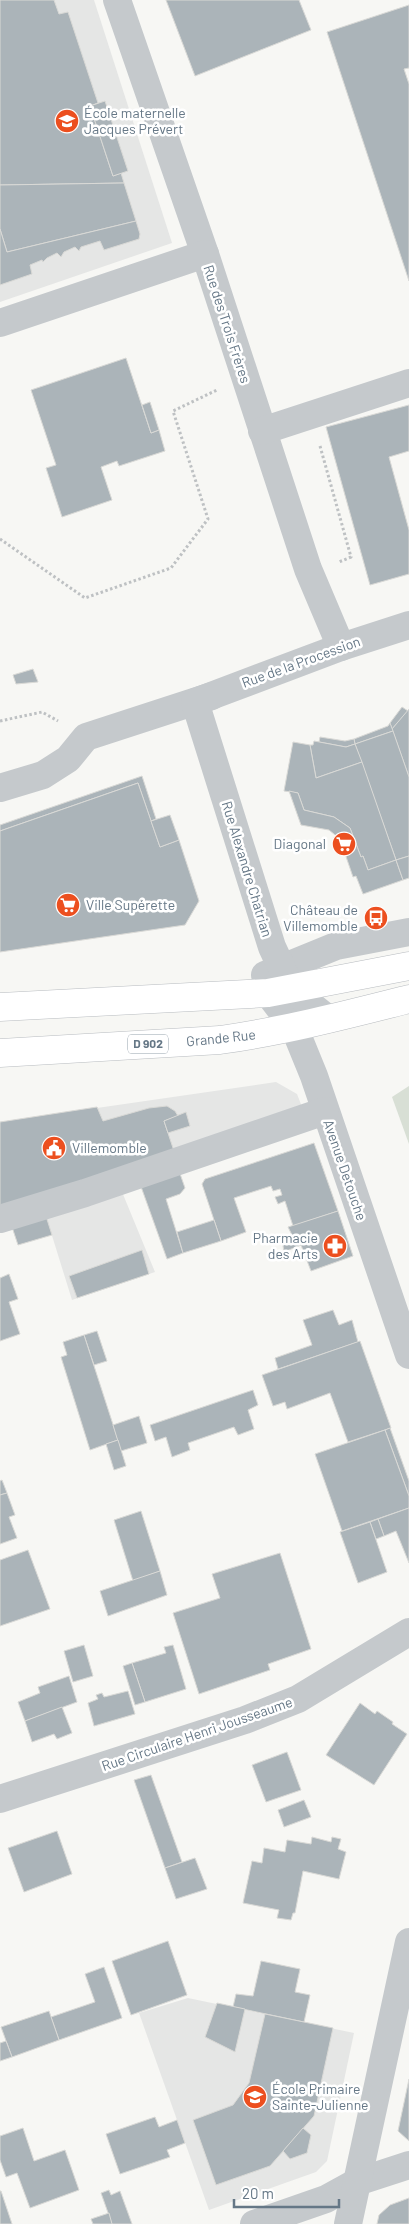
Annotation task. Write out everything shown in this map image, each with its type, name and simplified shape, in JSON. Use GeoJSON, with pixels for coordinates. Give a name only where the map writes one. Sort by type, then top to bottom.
{"type":"FeatureCollection","features":[{"type":"Feature","properties":{"kind":"main road"},"geometry":{"type":"LineString","coordinates":[[0,1007],[218,995],[280,984],[409,966]]}},
{"type":"Feature","properties":{"kind":"main road","name":"Grande Rue"},"geometry":{"type":"LineString","coordinates":[[0,1053],[220,1040],[294,1027],[409,999]]}},
{"type":"Feature","properties":{"kind":"street","name":"Rue des Trois Frères"},"geometry":{"type":"LineString","coordinates":[[117,0],[205,254],[308,569],[341,647]]}},
{"type":"Feature","properties":{"kind":"street"},"geometry":{"type":"LineString","coordinates":[[0,323],[205,254]]}},
{"type":"Feature","properties":{"kind":"street"},"geometry":{"type":"LineString","coordinates":[[262,431],[409,383]]}},
{"type":"Feature","properties":{"kind":"street","name":"Rue de la Procession"},"geometry":{"type":"LineString","coordinates":[[195,702],[341,647],[409,627]]}},
{"type":"Feature","properties":{"kind":"street","name":"Rue de la Procession"},"geometry":{"type":"LineString","coordinates":[[86,737],[195,702],[409,627]]}},
{"type":"Feature","properties":{"kind":"street","name":"Rue Alexandre Chatrian"},"geometry":{"type":"LineString","coordinates":[[195,702],[272,947],[280,984],[328,1019]]}},
{"type":"Feature","properties":{"kind":"street"},"geometry":{"type":"LineString","coordinates":[[0,788],[43,775],[68,759],[86,737]]}},
{"type":"Feature","properties":{"kind":"street"},"geometry":{"type":"LineString","coordinates":[[280,984],[336,946],[409,932]]}},
{"type":"Feature","properties":{"kind":"street","name":"Avenue Detouche"},"geometry":{"type":"LineString","coordinates":[[280,984],[294,1027],[314,1076],[409,1355]]}},
{"type":"Feature","properties":{"kind":"street"},"geometry":{"type":"LineString","coordinates":[[0,1219],[85,1193],[325,1111]]}},
{"type":"Feature","properties":{"kind":"street","name":"Rue Circulaire Henri Jousseaume"},"geometry":{"type":"LineString","coordinates":[[2,1791],[244,1720],[298,1699],[409,1632]]}},
{"type":"Feature","properties":{"kind":"street"},"geometry":{"type":"LineString","coordinates":[[348,2224],[409,1942]]}},
{"type":"Feature","properties":{"kind":"street"},"geometry":{"type":"LineString","coordinates":[[254,2224],[326,2199],[357,2182],[409,2165]]}},
{"type":"Feature","properties":{"kind":"path"},"geometry":{"type":"LineString","coordinates":[[0,539],[85,598],[171,568],[208,519],[173,411],[245,378]]}},
{"type":"Feature","properties":{"kind":"path"},"geometry":{"type":"LineString","coordinates":[[308,569],[352,558],[311,414]]}},
{"type":"Feature","properties":{"kind":"path"},"geometry":{"type":"LineString","coordinates":[[0,721],[42,712],[86,737]]}},
{"type":"Feature","properties":{"kind":"shaded area","name":"École maternelle Jacques Prévert"},"geometry":{"type":"Polygon","coordinates":[[[0,0],[94,0],[172,243],[0,302],[0,0]]]}},
{"type":"Feature","properties":{"kind":"shaded area"},"geometry":{"type":"Polygon","coordinates":[[[276,1082],[297,1094],[309,1125],[120,1187],[155,1272],[72,1300],[45,1213],[0,1122],[276,1082]]]}},
{"type":"Feature","properties":{"kind":"shaded area"},"geometry":{"type":"Polygon","coordinates":[[[409,1086],[409,1144],[392,1097],[409,1086]]]}},
{"type":"Feature","properties":{"kind":"shaded area","name":"École Primaire Sainte-Julienne"},"geometry":{"type":"Polygon","coordinates":[[[188,1998],[354,2033],[327,2161],[316,2172],[209,2210],[139,2013],[188,1998]]]}},
{"type":"Feature","properties":{"kind":"building","name":"École maternelle Jacques Prévert"},"geometry":{"type":"Polygon","coordinates":[[[0,0],[54,0],[59,14],[68,12],[98,103],[90,106],[113,176],[121,173],[124,183],[0,185],[0,0]]]}},
{"type":"Feature","properties":{"kind":"building"},"geometry":{"type":"Polygon","coordinates":[[[166,0],[299,0],[311,30],[195,76],[166,0]]]}},
{"type":"Feature","properties":{"kind":"building"},"geometry":{"type":"Polygon","coordinates":[[[409,5],[409,68],[404,69],[409,84],[409,281],[327,32],[409,5]]]}},
{"type":"Feature","properties":{"kind":"building"},"geometry":{"type":"Polygon","coordinates":[[[105,101],[128,171],[113,176],[90,106],[105,101]]]}},
{"type":"Feature","properties":{"kind":"building"},"geometry":{"type":"Polygon","coordinates":[[[124,183],[136,221],[7,252],[0,229],[0,185],[124,183]]]}},
{"type":"Feature","properties":{"kind":"building"},"geometry":{"type":"Polygon","coordinates":[[[136,221],[140,234],[139,239],[104,250],[100,241],[81,247],[79,251],[75,247],[64,252],[61,257],[57,253],[43,262],[42,260],[30,265],[32,274],[0,285],[0,229],[7,252],[136,221]]]}},
{"type":"Feature","properties":{"kind":"building"},"geometry":{"type":"Polygon","coordinates":[[[126,358],[151,433],[159,430],[165,451],[119,466],[117,461],[101,467],[112,500],[62,517],[46,468],[56,465],[31,390],[126,358]]]}},
{"type":"Feature","properties":{"kind":"building"},"geometry":{"type":"Polygon","coordinates":[[[150,402],[159,430],[151,433],[142,405],[150,402]]]}},
{"type":"Feature","properties":{"kind":"building"},"geometry":{"type":"Polygon","coordinates":[[[409,405],[409,451],[389,457],[409,530],[409,574],[370,585],[326,427],[409,405]]]}},
{"type":"Feature","properties":{"kind":"building"},"geometry":{"type":"Polygon","coordinates":[[[33,669],[38,682],[16,684],[13,675],[33,669]]]}},
{"type":"Feature","properties":{"kind":"building"},"geometry":{"type":"Polygon","coordinates":[[[402,707],[408,711],[392,729],[390,723],[402,707]]]}},
{"type":"Feature","properties":{"kind":"building"},"geometry":{"type":"Polygon","coordinates":[[[409,709],[409,777],[392,729],[409,709]]]}},
{"type":"Feature","properties":{"kind":"building"},"geometry":{"type":"Polygon","coordinates":[[[390,723],[393,731],[355,744],[354,739],[388,726],[390,723]]]}},
{"type":"Feature","properties":{"kind":"building"},"geometry":{"type":"Polygon","coordinates":[[[393,731],[409,777],[409,856],[396,860],[355,744],[393,731]]]}},
{"type":"Feature","properties":{"kind":"building"},"geometry":{"type":"Polygon","coordinates":[[[320,737],[345,741],[354,739],[355,744],[346,747],[319,742],[320,737]]]}},
{"type":"Feature","properties":{"kind":"building"},"geometry":{"type":"Polygon","coordinates":[[[314,741],[346,747],[355,744],[362,762],[316,778],[310,745],[313,745],[314,741]]]}},
{"type":"Feature","properties":{"kind":"building"},"geometry":{"type":"Polygon","coordinates":[[[293,742],[310,745],[316,778],[362,762],[396,860],[368,870],[350,828],[334,817],[304,810],[298,793],[284,791],[293,742]]]}},
{"type":"Feature","properties":{"kind":"building"},"geometry":{"type":"Polygon","coordinates":[[[142,776],[156,819],[151,821],[138,783],[0,831],[0,825],[142,776]]]}},
{"type":"Feature","properties":{"kind":"building"},"geometry":{"type":"Polygon","coordinates":[[[138,783],[160,847],[179,840],[199,901],[185,925],[0,952],[0,831],[138,783]]]}},
{"type":"Feature","properties":{"kind":"building"},"geometry":{"type":"Polygon","coordinates":[[[289,791],[298,793],[304,810],[334,817],[350,828],[368,870],[396,860],[403,880],[363,894],[356,876],[353,877],[340,839],[329,830],[301,825],[289,791]]]}},
{"type":"Feature","properties":{"kind":"building"},"geometry":{"type":"Polygon","coordinates":[[[170,815],[179,840],[160,847],[151,821],[170,815]]]}},
{"type":"Feature","properties":{"kind":"building"},"geometry":{"type":"Polygon","coordinates":[[[409,856],[409,878],[403,880],[396,860],[409,856]]]}},
{"type":"Feature","properties":{"kind":"building"},"geometry":{"type":"Polygon","coordinates":[[[167,1106],[175,1111],[178,1116],[164,1121],[174,1151],[0,1207],[0,1122],[97,1107],[103,1121],[149,1108],[167,1106]]]}},
{"type":"Feature","properties":{"kind":"building"},"geometry":{"type":"Polygon","coordinates":[[[186,1112],[190,1126],[168,1133],[164,1121],[186,1112]]]}},
{"type":"Feature","properties":{"kind":"building"},"geometry":{"type":"Polygon","coordinates":[[[314,1143],[338,1211],[293,1226],[285,1201],[278,1204],[275,1197],[282,1195],[280,1189],[273,1191],[271,1186],[234,1198],[246,1232],[221,1241],[202,1184],[205,1179],[314,1143]]]}},
{"type":"Feature","properties":{"kind":"building"},"geometry":{"type":"Polygon","coordinates":[[[178,1168],[185,1188],[180,1194],[166,1199],[183,1253],[167,1259],[139,1181],[178,1168]]]}},
{"type":"Feature","properties":{"kind":"building"},"geometry":{"type":"Polygon","coordinates":[[[338,1211],[353,1256],[311,1271],[301,1245],[284,1252],[282,1239],[292,1235],[288,1227],[338,1211]]]}},
{"type":"Feature","properties":{"kind":"building"},"geometry":{"type":"Polygon","coordinates":[[[45,1213],[52,1235],[18,1245],[11,1224],[45,1213]]]}},
{"type":"Feature","properties":{"kind":"building"},"geometry":{"type":"Polygon","coordinates":[[[214,1220],[221,1241],[183,1253],[177,1232],[214,1220]]]}},
{"type":"Feature","properties":{"kind":"building"},"geometry":{"type":"Polygon","coordinates":[[[142,1250],[149,1274],[77,1298],[69,1276],[142,1250]]]}},
{"type":"Feature","properties":{"kind":"building"},"geometry":{"type":"Polygon","coordinates":[[[9,1274],[18,1299],[9,1302],[20,1334],[0,1341],[0,1278],[9,1274]]]}},
{"type":"Feature","properties":{"kind":"building"},"geometry":{"type":"Polygon","coordinates":[[[333,1310],[339,1325],[352,1320],[358,1342],[278,1369],[275,1358],[312,1345],[303,1320],[333,1310]]]}},
{"type":"Feature","properties":{"kind":"building"},"geometry":{"type":"Polygon","coordinates":[[[97,1331],[107,1361],[94,1365],[84,1335],[97,1331]]]}},
{"type":"Feature","properties":{"kind":"building"},"geometry":{"type":"Polygon","coordinates":[[[84,1335],[118,1440],[90,1450],[61,1357],[67,1355],[63,1342],[84,1335]]]}},
{"type":"Feature","properties":{"kind":"building"},"geometry":{"type":"Polygon","coordinates":[[[360,1341],[391,1428],[348,1442],[330,1393],[287,1409],[285,1402],[273,1406],[262,1375],[360,1341]]]}},
{"type":"Feature","properties":{"kind":"building"},"geometry":{"type":"Polygon","coordinates":[[[253,1390],[258,1405],[248,1410],[254,1429],[238,1435],[234,1427],[188,1443],[190,1450],[172,1457],[166,1437],[155,1441],[150,1425],[253,1390]]]}},
{"type":"Feature","properties":{"kind":"building"},"geometry":{"type":"Polygon","coordinates":[[[139,1416],[147,1443],[121,1451],[113,1425],[139,1416]]]}},
{"type":"Feature","properties":{"kind":"building"},"geometry":{"type":"Polygon","coordinates":[[[390,1428],[409,1481],[409,1496],[385,1430],[390,1428]]]}},
{"type":"Feature","properties":{"kind":"building"},"geometry":{"type":"Polygon","coordinates":[[[385,1430],[409,1496],[409,1508],[342,1531],[315,1454],[385,1430]]]}},
{"type":"Feature","properties":{"kind":"building"},"geometry":{"type":"Polygon","coordinates":[[[118,1440],[126,1466],[114,1470],[106,1444],[118,1440]]]}},
{"type":"Feature","properties":{"kind":"building"},"geometry":{"type":"Polygon","coordinates":[[[2,1480],[7,1493],[0,1495],[0,1481],[2,1480]]]}},
{"type":"Feature","properties":{"kind":"building"},"geometry":{"type":"Polygon","coordinates":[[[7,1493],[15,1515],[9,1517],[17,1538],[0,1544],[0,1495],[7,1493]]]}},
{"type":"Feature","properties":{"kind":"building"},"geometry":{"type":"Polygon","coordinates":[[[409,1508],[409,1563],[396,1531],[384,1536],[378,1519],[409,1508]]]}},
{"type":"Feature","properties":{"kind":"building"},"geometry":{"type":"Polygon","coordinates":[[[141,1511],[160,1571],[133,1581],[114,1520],[141,1511]]]}},
{"type":"Feature","properties":{"kind":"building"},"geometry":{"type":"Polygon","coordinates":[[[378,1519],[384,1536],[376,1539],[370,1522],[378,1519]]]}},
{"type":"Feature","properties":{"kind":"building"},"geometry":{"type":"Polygon","coordinates":[[[370,1522],[387,1572],[358,1583],[340,1532],[370,1522]]]}},
{"type":"Feature","properties":{"kind":"building"},"geometry":{"type":"Polygon","coordinates":[[[28,1550],[50,1609],[0,1626],[0,1560],[28,1550]]]}},
{"type":"Feature","properties":{"kind":"building"},"geometry":{"type":"Polygon","coordinates":[[[280,1553],[311,1649],[268,1664],[270,1670],[199,1694],[173,1613],[220,1598],[212,1574],[280,1553]]]}},
{"type":"Feature","properties":{"kind":"building"},"geometry":{"type":"Polygon","coordinates":[[[160,1571],[167,1595],[108,1616],[100,1591],[160,1571]]]}},
{"type":"Feature","properties":{"kind":"building"},"geometry":{"type":"Polygon","coordinates":[[[84,1645],[93,1676],[73,1682],[64,1651],[84,1645]]]}},
{"type":"Feature","properties":{"kind":"building"},"geometry":{"type":"Polygon","coordinates":[[[173,1645],[186,1689],[145,1702],[132,1663],[166,1653],[164,1647],[173,1645]]]}},
{"type":"Feature","properties":{"kind":"building"},"geometry":{"type":"Polygon","coordinates":[[[132,1663],[145,1702],[135,1705],[123,1666],[132,1663]]]}},
{"type":"Feature","properties":{"kind":"building"},"geometry":{"type":"Polygon","coordinates":[[[69,1676],[77,1702],[25,1721],[18,1702],[40,1693],[38,1687],[69,1676]]]}},
{"type":"Feature","properties":{"kind":"building"},"geometry":{"type":"Polygon","coordinates":[[[128,1691],[135,1714],[94,1726],[88,1703],[98,1699],[96,1695],[102,1693],[104,1697],[128,1691]]]}},
{"type":"Feature","properties":{"kind":"building"},"geometry":{"type":"Polygon","coordinates":[[[360,1703],[375,1714],[377,1711],[407,1734],[374,1785],[326,1755],[360,1703]]]}},
{"type":"Feature","properties":{"kind":"building"},"geometry":{"type":"Polygon","coordinates":[[[62,1707],[72,1733],[57,1739],[54,1734],[32,1742],[25,1721],[62,1707]]]}},
{"type":"Feature","properties":{"kind":"building"},"geometry":{"type":"Polygon","coordinates":[[[287,1752],[301,1790],[266,1802],[252,1765],[287,1752]]]}},
{"type":"Feature","properties":{"kind":"building"},"geometry":{"type":"Polygon","coordinates":[[[151,1775],[182,1862],[165,1868],[134,1780],[151,1775]]]}},
{"type":"Feature","properties":{"kind":"building"},"geometry":{"type":"Polygon","coordinates":[[[304,1800],[311,1817],[284,1827],[278,1810],[304,1800]]]}},
{"type":"Feature","properties":{"kind":"building"},"geometry":{"type":"Polygon","coordinates":[[[57,1831],[72,1874],[24,1892],[8,1848],[57,1831]]]}},
{"type":"Feature","properties":{"kind":"building"},"geometry":{"type":"Polygon","coordinates":[[[312,1837],[331,1842],[332,1837],[341,1839],[338,1849],[346,1852],[339,1879],[303,1871],[295,1913],[293,1913],[291,1920],[277,1918],[279,1910],[243,1903],[252,1861],[262,1863],[264,1848],[285,1852],[287,1840],[311,1844],[312,1837]]]}},
{"type":"Feature","properties":{"kind":"building"},"geometry":{"type":"Polygon","coordinates":[[[195,1858],[207,1889],[176,1899],[165,1868],[195,1858]]]}},
{"type":"Feature","properties":{"kind":"building"},"geometry":{"type":"Polygon","coordinates":[[[168,1941],[187,1995],[131,2015],[112,1961],[168,1941]]]}},
{"type":"Feature","properties":{"kind":"building"},"geometry":{"type":"Polygon","coordinates":[[[261,1961],[300,1969],[295,1992],[310,1995],[304,2022],[233,2007],[236,1994],[253,1996],[261,1961]]]}},
{"type":"Feature","properties":{"kind":"building"},"geometry":{"type":"Polygon","coordinates":[[[104,1967],[122,2018],[59,2040],[51,2017],[95,2002],[85,1974],[104,1967]]]}},
{"type":"Feature","properties":{"kind":"building"},"geometry":{"type":"Polygon","coordinates":[[[217,2003],[245,2009],[235,2052],[205,2037],[217,2003]]]}},
{"type":"Feature","properties":{"kind":"building"},"geometry":{"type":"Polygon","coordinates":[[[49,2011],[59,2040],[12,2057],[1,2027],[49,2011]]]}},
{"type":"Feature","properties":{"kind":"building"},"geometry":{"type":"Polygon","coordinates":[[[265,2014],[333,2028],[314,2116],[270,2166],[216,2185],[193,2120],[233,2105],[249,2083],[265,2014]]]}},
{"type":"Feature","properties":{"kind":"building"},"geometry":{"type":"Polygon","coordinates":[[[6,2041],[12,2057],[0,2061],[0,2043],[6,2041]]]}},
{"type":"Feature","properties":{"kind":"building"},"geometry":{"type":"Polygon","coordinates":[[[409,2079],[409,2141],[398,2131],[409,2079]]]}},
{"type":"Feature","properties":{"kind":"building"},"geometry":{"type":"Polygon","coordinates":[[[155,2117],[159,2127],[177,2120],[185,2143],[167,2150],[170,2157],[120,2174],[106,2134],[155,2117]]]}},
{"type":"Feature","properties":{"kind":"building"},"geometry":{"type":"Polygon","coordinates":[[[23,2128],[34,2161],[65,2150],[79,2190],[30,2208],[17,2173],[6,2177],[0,2160],[0,2136],[23,2128]]]}},
{"type":"Feature","properties":{"kind":"building"},"geometry":{"type":"Polygon","coordinates":[[[303,2128],[311,2135],[307,2153],[290,2159],[283,2151],[303,2128]]]}},
{"type":"Feature","properties":{"kind":"building"},"geometry":{"type":"Polygon","coordinates":[[[109,2190],[111,2195],[120,2191],[132,2224],[112,2224],[101,2193],[109,2190]]]}},
{"type":"Feature","properties":{"kind":"building"},"geometry":{"type":"Polygon","coordinates":[[[1,2191],[12,2224],[0,2224],[1,2191]]]}},
{"type":"Feature","properties":{"kind":"building"},"geometry":{"type":"Polygon","coordinates":[[[409,2198],[409,2224],[377,2224],[379,2215],[390,2205],[409,2198]]]}},
{"type":"Feature","properties":{"kind":"building"},"geometry":{"type":"Polygon","coordinates":[[[109,2213],[112,2224],[93,2224],[91,2219],[109,2213]]]}},
{"type":"Feature","properties":{"kind":"place","name":"École maternelle Jacques Prévert"},"geometry":{"type":"Point","coordinates":[67,121]}},
{"type":"Feature","properties":{"kind":"place","name":"Diagonal"},"geometry":{"type":"Point","coordinates":[344,844]}},
{"type":"Feature","properties":{"kind":"place","name":"Ville Supérette"},"geometry":{"type":"Point","coordinates":[68,905]}},
{"type":"Feature","properties":{"kind":"place","name":"Château de Villemomble"},"geometry":{"type":"Point","coordinates":[376,918]}},
{"type":"Feature","properties":{"kind":"place","name":"Villemomble"},"geometry":{"type":"Point","coordinates":[54,1148]}},
{"type":"Feature","properties":{"kind":"place","name":"Pharmacie des Arts"},"geometry":{"type":"Point","coordinates":[335,1246]}},
{"type":"Feature","properties":{"kind":"place","name":"École Primaire Sainte-Julienne"},"geometry":{"type":"Point","coordinates":[255,2097]}}]}
